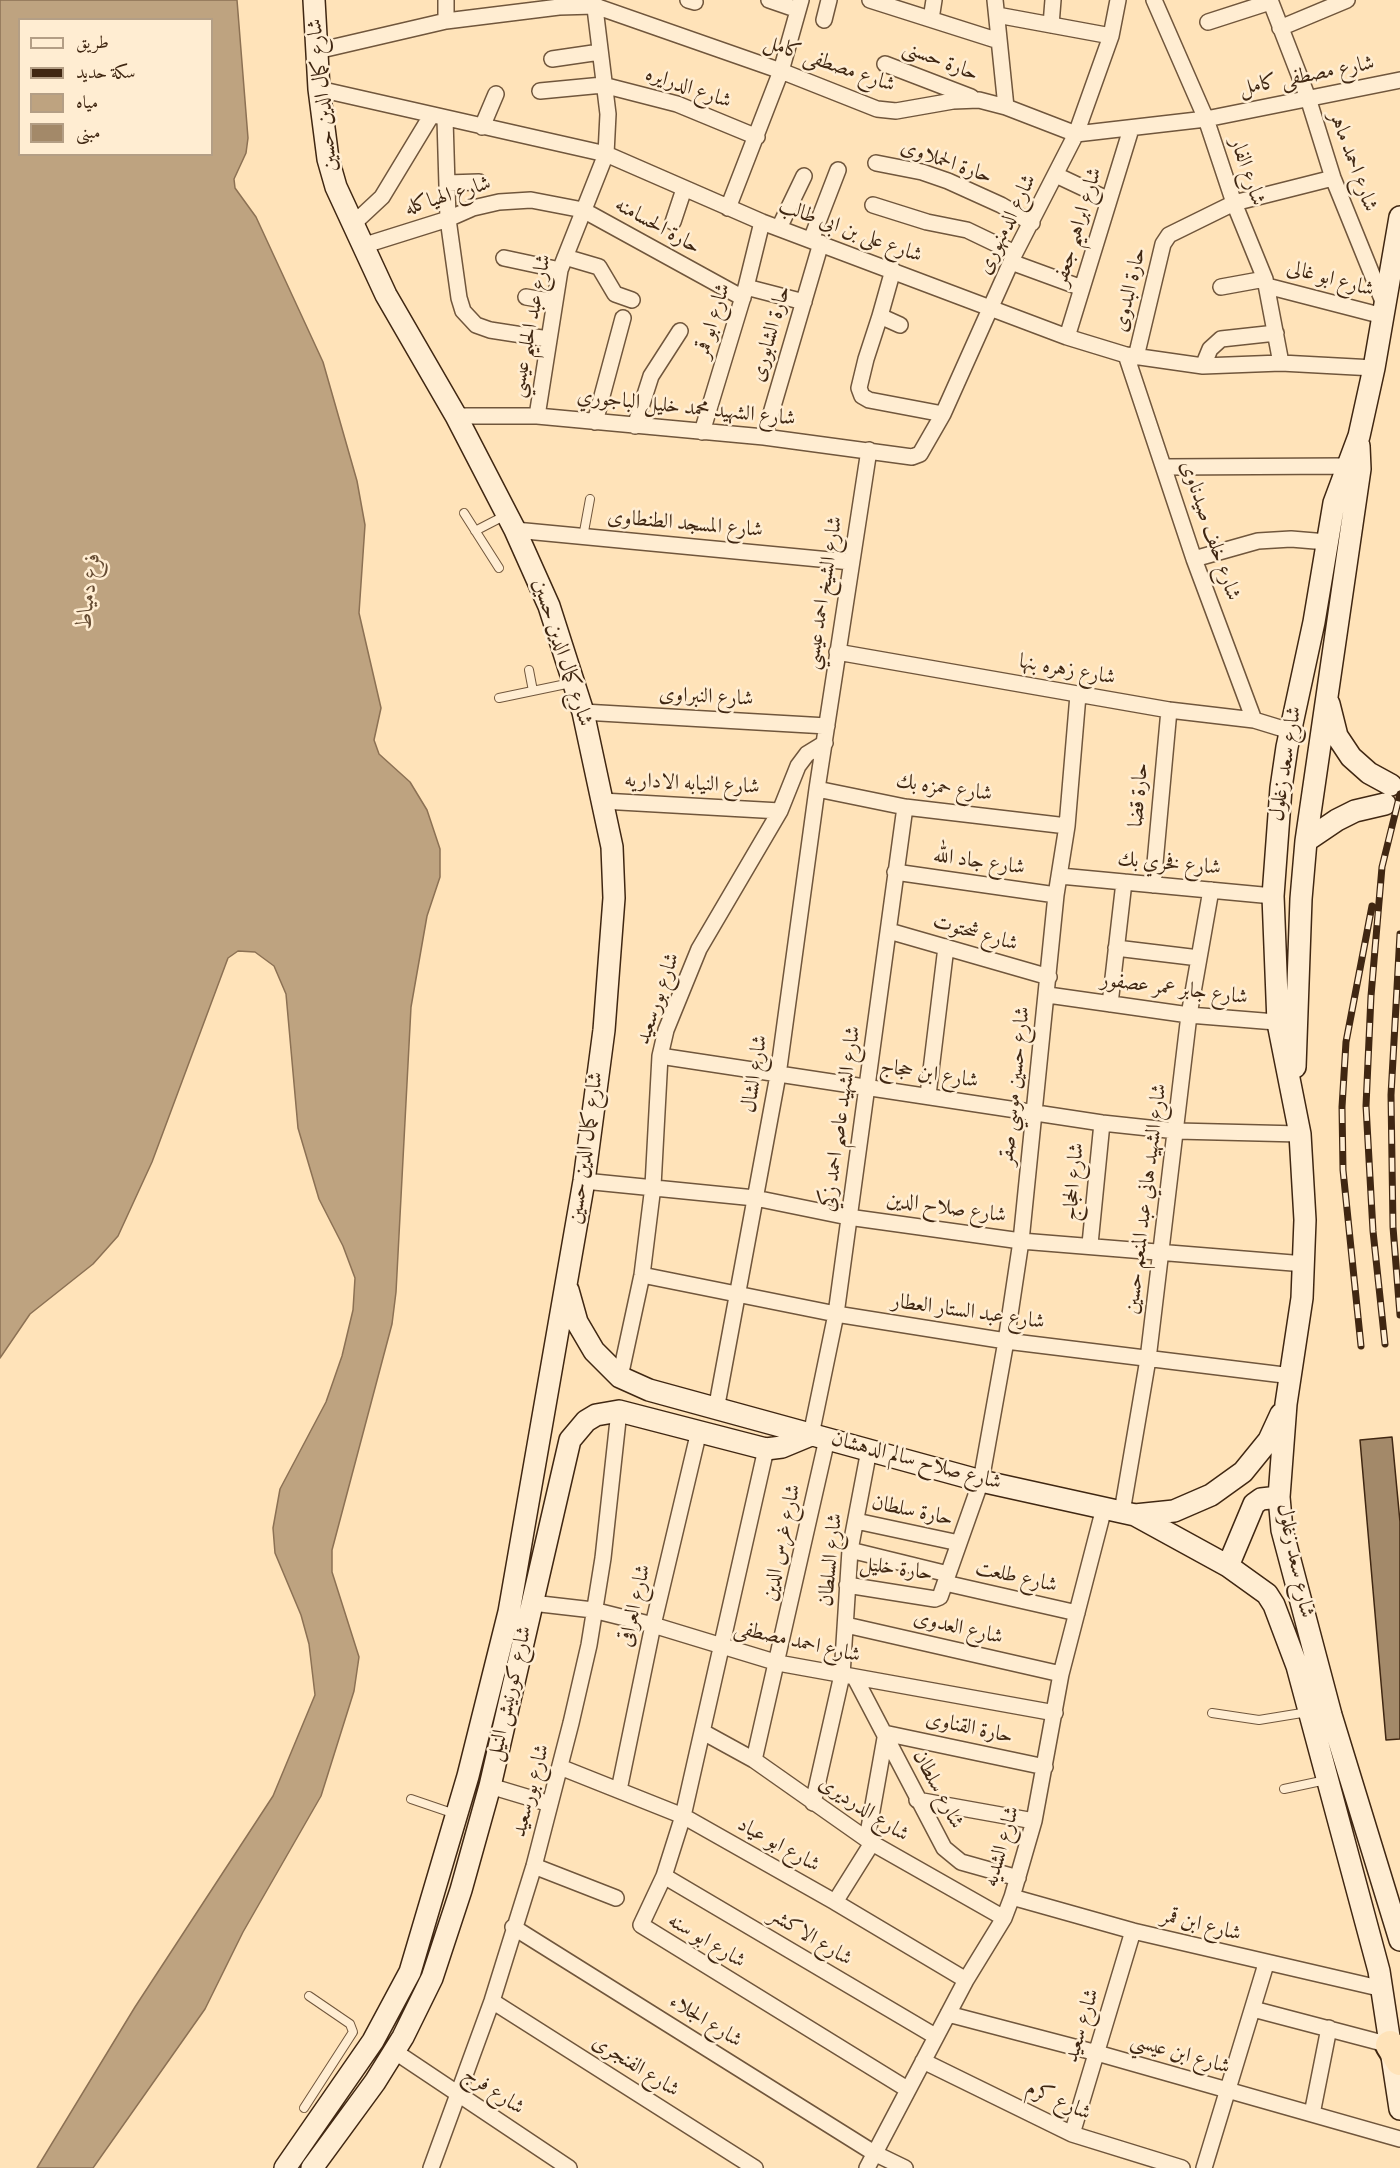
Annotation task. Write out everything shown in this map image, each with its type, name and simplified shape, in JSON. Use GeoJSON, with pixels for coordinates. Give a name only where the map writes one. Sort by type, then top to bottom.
{"type":"FeatureCollection","features":[{"type":"Feature","properties":{"kind":"main road","name":"شارع كمال الدين حسين"},"geometry":{"type":"LineString","coordinates":[[314,0],[319,89],[328,159],[336,187],[386,295],[456,416],[546,597],[583,712],[612,848],[614,898],[604,1030],[584,1181],[566,1278]]}},
{"type":"Feature","properties":{"kind":"main road","name":"شارع سعد زغلول"},"geometry":{"type":"LineString","coordinates":[[1287,1023],[1306,841],[1328,688],[1353,468],[1374,368],[1400,217]]}},
{"type":"Feature","properties":{"kind":"main road","name":"شارع سعد زغلول"},"geometry":{"type":"LineString","coordinates":[[1353,468],[1327,542],[1314,622],[1290,731],[1281,788],[1273,896],[1300,1134],[1305,1264],[1292,1376],[1286,1404],[1279,1497],[1282,1530],[1328,1704],[1400,1940]]}},
{"type":"Feature","properties":{"kind":"main road"},"geometry":{"type":"LineString","coordinates":[[1306,841],[1388,794],[1351,757],[1337,736],[1330,712],[1328,688]]}},
{"type":"Feature","properties":{"kind":"main road","name":"شارع صلاح سالم الدهشان"},"geometry":{"type":"LineString","coordinates":[[566,1278],[572,1308],[583,1336],[594,1351],[620,1377],[670,1398],[981,1481],[1120,1512],[1174,1511],[1211,1495],[1250,1464],[1269,1440],[1286,1404]]}},
{"type":"Feature","properties":{"kind":"main road","name":"شارع كورنيش النيل"},"geometry":{"type":"LineString","coordinates":[[285,2168],[335,2079],[379,2031],[410,1972],[457,1815],[509,1612],[566,1278]]}},
{"type":"Feature","properties":{"kind":"main road","name":"شارع كورنيش النيل"},"geometry":{"type":"LineString","coordinates":[[312,2168],[375,2082],[432,1978],[461,1890],[490,1786],[570,1440],[586,1421],[596,1415],[620,1411],[766,1449],[782,1448],[819,1437]]}},
{"type":"Feature","properties":{"kind":"main road"},"geometry":{"type":"LineString","coordinates":[[1228,1566],[1254,1504],[1261,1499],[1279,1497]]}},
{"type":"Feature","properties":{"kind":"main road","name":"شارع سعد زغلول"},"geometry":{"type":"LineString","coordinates":[[1120,1512],[1228,1566],[1271,1599],[1297,1666],[1383,1989],[1395,2053],[1400,2109]]}},
{"type":"Feature","properties":{"kind":"street"},"geometry":{"type":"LineString","coordinates":[[446,0],[446,21]]}},
{"type":"Feature","properties":{"kind":"street"},"geometry":{"type":"LineString","coordinates":[[728,208],[781,71],[799,5],[768,0]]}},
{"type":"Feature","properties":{"kind":"street"},"geometry":{"type":"LineString","coordinates":[[824,20],[829,0]]}},
{"type":"Feature","properties":{"kind":"street"},"geometry":{"type":"LineString","coordinates":[[870,0],[896,4],[931,19],[999,40]]}},
{"type":"Feature","properties":{"kind":"street"},"geometry":{"type":"LineString","coordinates":[[931,19],[934,0]]}},
{"type":"Feature","properties":{"kind":"street"},"geometry":{"type":"LineString","coordinates":[[1051,25],[1053,0]]}},
{"type":"Feature","properties":{"kind":"street","name":"شارع الدمنهورى"},"geometry":{"type":"LineString","coordinates":[[912,456],[923,451],[944,414],[993,308],[1013,258],[1076,134],[1111,36],[1118,0]]}},
{"type":"Feature","properties":{"kind":"street","name":"شارع الفار"},"geometry":{"type":"LineString","coordinates":[[1154,0],[1206,119],[1234,203],[1266,282],[1281,363]]}},
{"type":"Feature","properties":{"kind":"street"},"geometry":{"type":"LineString","coordinates":[[1280,28],[1347,0]]}},
{"type":"Feature","properties":{"kind":"street"},"geometry":{"type":"LineString","coordinates":[[1208,22],[1270,1]]}},
{"type":"Feature","properties":{"kind":"street","name":"شارع احمد ماهر"},"geometry":{"type":"LineString","coordinates":[[1270,1],[1308,98],[1333,178],[1384,310]]}},
{"type":"Feature","properties":{"kind":"street","name":"شارع مصطفى كامل"},"geometry":{"type":"LineString","coordinates":[[317,51],[446,21],[559,3],[595,3],[877,109],[896,111],[953,101],[979,100],[1006,107],[1076,134],[1085,131],[1131,129],[1206,119],[1400,80]]}},
{"type":"Feature","properties":{"kind":"street","name":"شارع عبد الحليم عيسي"},"geometry":{"type":"LineString","coordinates":[[537,416],[562,264],[606,154],[608,114],[595,3]]}},
{"type":"Feature","properties":{"kind":"street"},"geometry":{"type":"LineString","coordinates":[[1006,107],[994,5],[1051,25],[1111,36]]}},
{"type":"Feature","properties":{"kind":"street"},"geometry":{"type":"LineString","coordinates":[[552,59],[600,52]]}},
{"type":"Feature","properties":{"kind":"street","name":"حارة حسنى"},"geometry":{"type":"LineString","coordinates":[[885,64],[979,100]]}},
{"type":"Feature","properties":{"kind":"street","name":"شارع الدرايره"},"geometry":{"type":"LineString","coordinates":[[540,91],[603,85],[668,101],[757,137]]}},
{"type":"Feature","properties":{"kind":"street","name":"شارع على بن ابى طالب"},"geometry":{"type":"LineString","coordinates":[[319,89],[438,118],[606,154],[762,222],[1066,337],[1131,356],[1203,366],[1281,363],[1374,368]]}},
{"type":"Feature","properties":{"kind":"street"},"geometry":{"type":"LineString","coordinates":[[482,127],[496,94]]}},
{"type":"Feature","properties":{"kind":"street"},"geometry":{"type":"LineString","coordinates":[[438,118],[459,298],[468,318],[490,330],[548,339]]}},
{"type":"Feature","properties":{"kind":"street"},"geometry":{"type":"LineString","coordinates":[[352,225],[382,197],[438,118]]}},
{"type":"Feature","properties":{"kind":"street","name":"شارع ابراهيم جعفر"},"geometry":{"type":"LineString","coordinates":[[1066,337],[1131,129]]}},
{"type":"Feature","properties":{"kind":"street","name":"حارة الحملاوى"},"geometry":{"type":"LineString","coordinates":[[876,163],[904,168],[948,181],[1001,205],[1032,223]]}},
{"type":"Feature","properties":{"kind":"street","name":"حارة الشابورى"},"geometry":{"type":"LineString","coordinates":[[764,437],[804,302],[816,241],[838,170]]}},
{"type":"Feature","properties":{"kind":"street"},"geometry":{"type":"LineString","coordinates":[[1056,175],[1109,200]]}},
{"type":"Feature","properties":{"kind":"street"},"geometry":{"type":"LineString","coordinates":[[779,228],[804,176]]}},
{"type":"Feature","properties":{"kind":"street","name":"حارة البدوى"},"geometry":{"type":"LineString","coordinates":[[1131,356],[1165,239],[1234,203],[1333,178]]}},
{"type":"Feature","properties":{"kind":"street"},"geometry":{"type":"LineString","coordinates":[[447,183],[479,182]]}},
{"type":"Feature","properties":{"kind":"street"},"geometry":{"type":"LineString","coordinates":[[673,222],[684,189]]}},
{"type":"Feature","properties":{"kind":"street","name":"شارع الهياكله"},"geometry":{"type":"LineString","coordinates":[[362,246],[448,219],[473,208],[499,202],[531,200],[583,210]]}},
{"type":"Feature","properties":{"kind":"street"},"geometry":{"type":"LineString","coordinates":[[873,205],[927,222],[967,230],[1013,258],[1082,288]]}},
{"type":"Feature","properties":{"kind":"street","name":"حارة الحسامنه"},"geometry":{"type":"LineString","coordinates":[[583,210],[745,292],[804,302]]}},
{"type":"Feature","properties":{"kind":"street","name":"شارع ابو قمر"},"geometry":{"type":"LineString","coordinates":[[702,432],[745,292],[762,222]]}},
{"type":"Feature","properties":{"kind":"street"},"geometry":{"type":"LineString","coordinates":[[504,258],[599,267],[615,294],[632,300]]}},
{"type":"Feature","properties":{"kind":"street"},"geometry":{"type":"LineString","coordinates":[[893,270],[859,388],[865,399],[944,414]]}},
{"type":"Feature","properties":{"kind":"street"},"geometry":{"type":"LineString","coordinates":[[1221,288],[1266,282]]}},
{"type":"Feature","properties":{"kind":"street","name":"شارع ابو غالى"},"geometry":{"type":"LineString","coordinates":[[1266,282],[1384,310]]}},
{"type":"Feature","properties":{"kind":"street"},"geometry":{"type":"LineString","coordinates":[[526,297],[555,302]]}},
{"type":"Feature","properties":{"kind":"street"},"geometry":{"type":"LineString","coordinates":[[880,316],[900,325]]}},
{"type":"Feature","properties":{"kind":"street"},"geometry":{"type":"LineString","coordinates":[[595,422],[623,318]]}},
{"type":"Feature","properties":{"kind":"street"},"geometry":{"type":"LineString","coordinates":[[635,426],[651,376],[680,331]]}},
{"type":"Feature","properties":{"kind":"street"},"geometry":{"type":"LineString","coordinates":[[1203,366],[1210,348],[1221,339],[1276,333]]}},
{"type":"Feature","properties":{"kind":"street","name":"شارع خلف صيدناوى"},"geometry":{"type":"LineString","coordinates":[[1131,356],[1194,559],[1254,720]]}},
{"type":"Feature","properties":{"kind":"street","name":"شارع الشهيد محمد خليل الباجوري"},"geometry":{"type":"LineString","coordinates":[[456,416],[537,416],[764,437],[912,456]]}},
{"type":"Feature","properties":{"kind":"street","name":"شارع الشيخ احمد عيسي"},"geometry":{"type":"LineString","coordinates":[[825,743],[869,450]]}},
{"type":"Feature","properties":{"kind":"street"},"geometry":{"type":"LineString","coordinates":[[1165,467],[1353,468]]}},
{"type":"Feature","properties":{"kind":"street","name":"شارع المسجد الطنطاوى"},"geometry":{"type":"LineString","coordinates":[[511,523],[583,537],[851,562]]}},
{"type":"Feature","properties":{"kind":"street"},"geometry":{"type":"LineString","coordinates":[[1194,559],[1258,541],[1291,539],[1327,542]]}},
{"type":"Feature","properties":{"kind":"street","name":"شارع زهره بنها"},"geometry":{"type":"LineString","coordinates":[[837,652],[1169,710],[1254,720],[1290,731]]}},
{"type":"Feature","properties":{"kind":"street","name":"شارع حسين موسي صقر"},"geometry":{"type":"LineString","coordinates":[[945,1584],[981,1481],[1006,1341],[1021,1240],[1048,994],[1056,895],[1067,826],[1078,695]]}},
{"type":"Feature","properties":{"kind":"street","name":"حارة قضا"},"geometry":{"type":"LineString","coordinates":[[1153,885],[1169,710]]}},
{"type":"Feature","properties":{"kind":"street","name":"شارع النبراوى"},"geometry":{"type":"LineString","coordinates":[[583,712],[827,726]]}},
{"type":"Feature","properties":{"kind":"street","name":"شارع الشال"},"geometry":{"type":"LineString","coordinates":[[716,1410],[778,1075],[825,743]]}},
{"type":"Feature","properties":{"kind":"street","name":"شارع بورسعيد"},"geometry":{"type":"LineString","coordinates":[[620,1377],[642,1275],[653,1186],[660,1056],[680,990],[699,949],[780,812],[798,766],[807,754],[825,743]]}},
{"type":"Feature","properties":{"kind":"street","name":"شارع حمزه بك"},"geometry":{"type":"LineString","coordinates":[[817,789],[905,807],[1067,826]]}},
{"type":"Feature","properties":{"kind":"street","name":"شارع النيابه الاداريه"},"geometry":{"type":"LineString","coordinates":[[602,801],[780,812]]}},
{"type":"Feature","properties":{"kind":"street","name":"شارع الشهيد عاصم احمد زكي"},"geometry":{"type":"LineString","coordinates":[[819,1437],[848,1217],[869,1087],[905,807]]}},
{"type":"Feature","properties":{"kind":"street","name":"شارع جاد الله"},"geometry":{"type":"LineString","coordinates":[[895,872],[1056,895]]}},
{"type":"Feature","properties":{"kind":"street","name":"شارع فخري بك"},"geometry":{"type":"LineString","coordinates":[[1060,876],[1273,896]]}},
{"type":"Feature","properties":{"kind":"street"},"geometry":{"type":"LineString","coordinates":[[1110,1004],[1124,882]]}},
{"type":"Feature","properties":{"kind":"street","name":"شارع الشهيد هاني عبد المنعم حسين"},"geometry":{"type":"LineString","coordinates":[[1120,1512],[1148,1359],[1177,1131],[1189,1015],[1211,890]]}},
{"type":"Feature","properties":{"kind":"street","name":"شارع شحتوت"},"geometry":{"type":"LineString","coordinates":[[889,931],[1049,977]]}},
{"type":"Feature","properties":{"kind":"street"},"geometry":{"type":"LineString","coordinates":[[928,1095],[946,947]]}},
{"type":"Feature","properties":{"kind":"street"},"geometry":{"type":"LineString","coordinates":[[1116,948],[1199,958]]}},
{"type":"Feature","properties":{"kind":"street","name":"شارع جابر عمر عصفور"},"geometry":{"type":"LineString","coordinates":[[1048,994],[1189,1015],[1287,1023]]}},
{"type":"Feature","properties":{"kind":"street","name":"شارع ابن حجاج"},"geometry":{"type":"LineString","coordinates":[[660,1056],[1102,1123],[1177,1131],[1300,1134]]}},
{"type":"Feature","properties":{"kind":"street","name":"شارع الحجاج"},"geometry":{"type":"LineString","coordinates":[[1090,1244],[1102,1123]]}},
{"type":"Feature","properties":{"kind":"street","name":"شارع صلاح الدين"},"geometry":{"type":"LineString","coordinates":[[584,1181],[653,1186],[755,1198],[848,1217],[1021,1240],[1090,1244],[1305,1264]]}},
{"type":"Feature","properties":{"kind":"street","name":"شارع عبد الستار العطار"},"geometry":{"type":"LineString","coordinates":[[642,1275],[836,1314],[1006,1341],[1292,1376]]}},
{"type":"Feature","properties":{"kind":"street","name":"شارع بورسعيد"},"geometry":{"type":"LineString","coordinates":[[430,2168],[492,2001],[513,1927],[534,1866],[560,1767],[587,1656],[607,1530],[620,1411]]}},
{"type":"Feature","properties":{"kind":"street","name":"شارع العراقى"},"geometry":{"type":"LineString","coordinates":[[619,1790],[653,1625],[699,1431]]}},
{"type":"Feature","properties":{"kind":"street","name":"شارع غرس الدين"},"geometry":{"type":"LineString","coordinates":[[754,1760],[778,1663],[819,1437]]}},
{"type":"Feature","properties":{"kind":"street"},"geometry":{"type":"LineString","coordinates":[[721,1647],[766,1449]]}},
{"type":"Feature","properties":{"kind":"street","name":"شارع السلطان"},"geometry":{"type":"LineString","coordinates":[[813,1803],[849,1676],[846,1625],[850,1550],[869,1450]]}},
{"type":"Feature","properties":{"kind":"street","name":"شارع الشديه"},"geometry":{"type":"LineString","coordinates":[[867,2168],[935,2036],[1004,1918],[1034,1821],[1061,1674],[1077,1613],[1120,1512]]}},
{"type":"Feature","properties":{"kind":"street","name":"حارة سلطان"},"geometry":{"type":"LineString","coordinates":[[856,1521],[959,1543]]}},
{"type":"Feature","properties":{"kind":"street"},"geometry":{"type":"LineString","coordinates":[[850,1550],[945,1584]]}},
{"type":"Feature","properties":{"kind":"street","name":"حارة خليل"},"geometry":{"type":"LineString","coordinates":[[847,1584],[935,1599],[945,1584]]}},
{"type":"Feature","properties":{"kind":"street","name":"شارع طلعت"},"geometry":{"type":"LineString","coordinates":[[945,1584],[1077,1613]]}},
{"type":"Feature","properties":{"kind":"street","name":"شارع احمد مصطفى"},"geometry":{"type":"LineString","coordinates":[[532,1603],[593,1610],[653,1625],[778,1663],[1055,1713]]}},
{"type":"Feature","properties":{"kind":"street","name":"شارع العدوى"},"geometry":{"type":"LineString","coordinates":[[846,1625],[1061,1674]]}},
{"type":"Feature","properties":{"kind":"street","name":"شارع ابو سنه"},"geometry":{"type":"LineString","coordinates":[[721,1647],[683,1816],[664,1876],[641,1919],[642,1927],[907,2089]]}},
{"type":"Feature","properties":{"kind":"street","name":"شارع سلطان"},"geometry":{"type":"LineString","coordinates":[[849,1676],[950,1855],[961,1862],[1018,1878]]}},
{"type":"Feature","properties":{"kind":"street","name":"شارع الدرديرى"},"geometry":{"type":"LineString","coordinates":[[703,1732],[754,1760],[870,1841],[1004,1918]]}},
{"type":"Feature","properties":{"kind":"street"},"geometry":{"type":"LineString","coordinates":[[835,1902],[870,1841],[884,1735]]}},
{"type":"Feature","properties":{"kind":"street","name":"حارة القناوى"},"geometry":{"type":"LineString","coordinates":[[884,1735],[1045,1767]]}},
{"type":"Feature","properties":{"kind":"street","name":"شارع ابو عياد"},"geometry":{"type":"LineString","coordinates":[[560,1767],[683,1816],[835,1902],[966,1980]]}},
{"type":"Feature","properties":{"kind":"street"},"geometry":{"type":"LineString","coordinates":[[490,1786],[550,1804]]}},
{"type":"Feature","properties":{"kind":"street"},"geometry":{"type":"LineString","coordinates":[[917,1800],[1034,1821]]}},
{"type":"Feature","properties":{"kind":"street"},"geometry":{"type":"LineString","coordinates":[[534,1866],[616,1898]]}},
{"type":"Feature","properties":{"kind":"street","name":"شارع الاكشر"},"geometry":{"type":"LineString","coordinates":[[664,1876],[935,2036]]}},
{"type":"Feature","properties":{"kind":"street","name":"شارع ابن قمر"},"geometry":{"type":"LineString","coordinates":[[1012,1897],[1133,1931],[1266,1964],[1383,1989]]}},
{"type":"Feature","properties":{"kind":"street","name":"شارع الجلاء"},"geometry":{"type":"LineString","coordinates":[[513,1927],[874,2153],[905,2168]]}},
{"type":"Feature","properties":{"kind":"street","name":"شارع سعيد"},"geometry":{"type":"LineString","coordinates":[[1072,2133],[1133,1931]]}},
{"type":"Feature","properties":{"kind":"street"},"geometry":{"type":"LineString","coordinates":[[1204,2168],[1266,1964]]}},
{"type":"Feature","properties":{"kind":"street","name":"شارع الفنجرى"},"geometry":{"type":"LineString","coordinates":[[492,2001],[755,2168]]}},
{"type":"Feature","properties":{"kind":"street"},"geometry":{"type":"LineString","coordinates":[[1253,2009],[1329,2028],[1395,2053]]}},
{"type":"Feature","properties":{"kind":"street","name":"شارع ابن عيسي"},"geometry":{"type":"LineString","coordinates":[[948,2014],[1097,2053],[1400,2139]]}},
{"type":"Feature","properties":{"kind":"street"},"geometry":{"type":"LineString","coordinates":[[1312,2114],[1329,2028]]}},
{"type":"Feature","properties":{"kind":"street","name":"شارع فرج"},"geometry":{"type":"LineString","coordinates":[[394,2051],[459,2094],[553,2164],[570,2168]]}},
{"type":"Feature","properties":{"kind":"street","name":"شارع كرم"},"geometry":{"type":"LineString","coordinates":[[923,2061],[1072,2133],[1182,2168]]}},
{"type":"Feature","properties":{"kind":"lane"},"geometry":{"type":"LineString","coordinates":[[583,537],[590,499]]}},
{"type":"Feature","properties":{"kind":"lane"},"geometry":{"type":"LineString","coordinates":[[464,513],[498,568]]}},
{"type":"Feature","properties":{"kind":"lane"},"geometry":{"type":"LineString","coordinates":[[475,531],[511,523]]}},
{"type":"Feature","properties":{"kind":"lane"},"geometry":{"type":"LineString","coordinates":[[529,670],[533,691]]}},
{"type":"Feature","properties":{"kind":"lane"},"geometry":{"type":"LineString","coordinates":[[499,698],[575,682]]}},
{"type":"Feature","properties":{"kind":"lane"},"geometry":{"type":"LineString","coordinates":[[1212,1713],[1258,1720],[1309,1712]]}},
{"type":"Feature","properties":{"kind":"lane"},"geometry":{"type":"LineString","coordinates":[[1284,1789],[1327,1779]]}},
{"type":"Feature","properties":{"kind":"lane"},"geometry":{"type":"LineString","coordinates":[[411,1799],[457,1815]]}},
{"type":"Feature","properties":{"kind":"lane"},"geometry":{"type":"LineString","coordinates":[[304,2108],[335,2079],[352,2028],[309,1996]]}},
{"type":"Feature","properties":{"kind":"water","name":"فرع دمياط"},"geometry":{"type":"Polygon","coordinates":[[[0,0],[237,0],[248,138],[246,153],[234,179],[235,188],[256,217],[323,362],[357,481],[365,525],[359,613],[381,708],[374,740],[379,754],[410,782],[427,810],[440,849],[440,877],[427,916],[411,1007],[396,1292],[392,1324],[332,1550],[332,1572],[359,1657],[354,1691],[321,1796],[243,1932],[205,2009],[93,2168],[37,2168],[135,2007],[273,1796],[315,1695],[309,1644],[301,1615],[275,1553],[273,1528],[280,1489],[326,1402],[342,1356],[353,1310],[355,1278],[343,1246],[319,1199],[298,1128],[286,994],[274,966],[255,952],[238,951],[228,958],[152,1162],[118,1236],[93,1264],[30,1314],[0,1358],[0,0]]]}},
{"type":"Feature","properties":{"kind":"building"},"geometry":{"type":"Polygon","coordinates":[[[1392,1437],[1400,1522],[1400,1739],[1386,1740],[1360,1440],[1392,1437]]]}},
{"type":"Feature","properties":{"kind":"tunnel"},"geometry":{"type":"LineString","coordinates":[[1385,804],[1400,807]]}},
{"type":"Feature","properties":{"kind":"railway"},"geometry":{"type":"LineString","coordinates":[[1385,1344],[1373,1231],[1366,1106],[1371,996],[1382,867],[1400,794]]}},
{"type":"Feature","properties":{"kind":"railway"},"geometry":{"type":"LineString","coordinates":[[1361,1346],[1343,1170],[1342,1107],[1346,1042],[1372,906]]}},
{"type":"Feature","properties":{"kind":"railway"},"geometry":{"type":"LineString","coordinates":[[1400,934],[1391,1095],[1393,1227],[1400,1315]]}}]}
